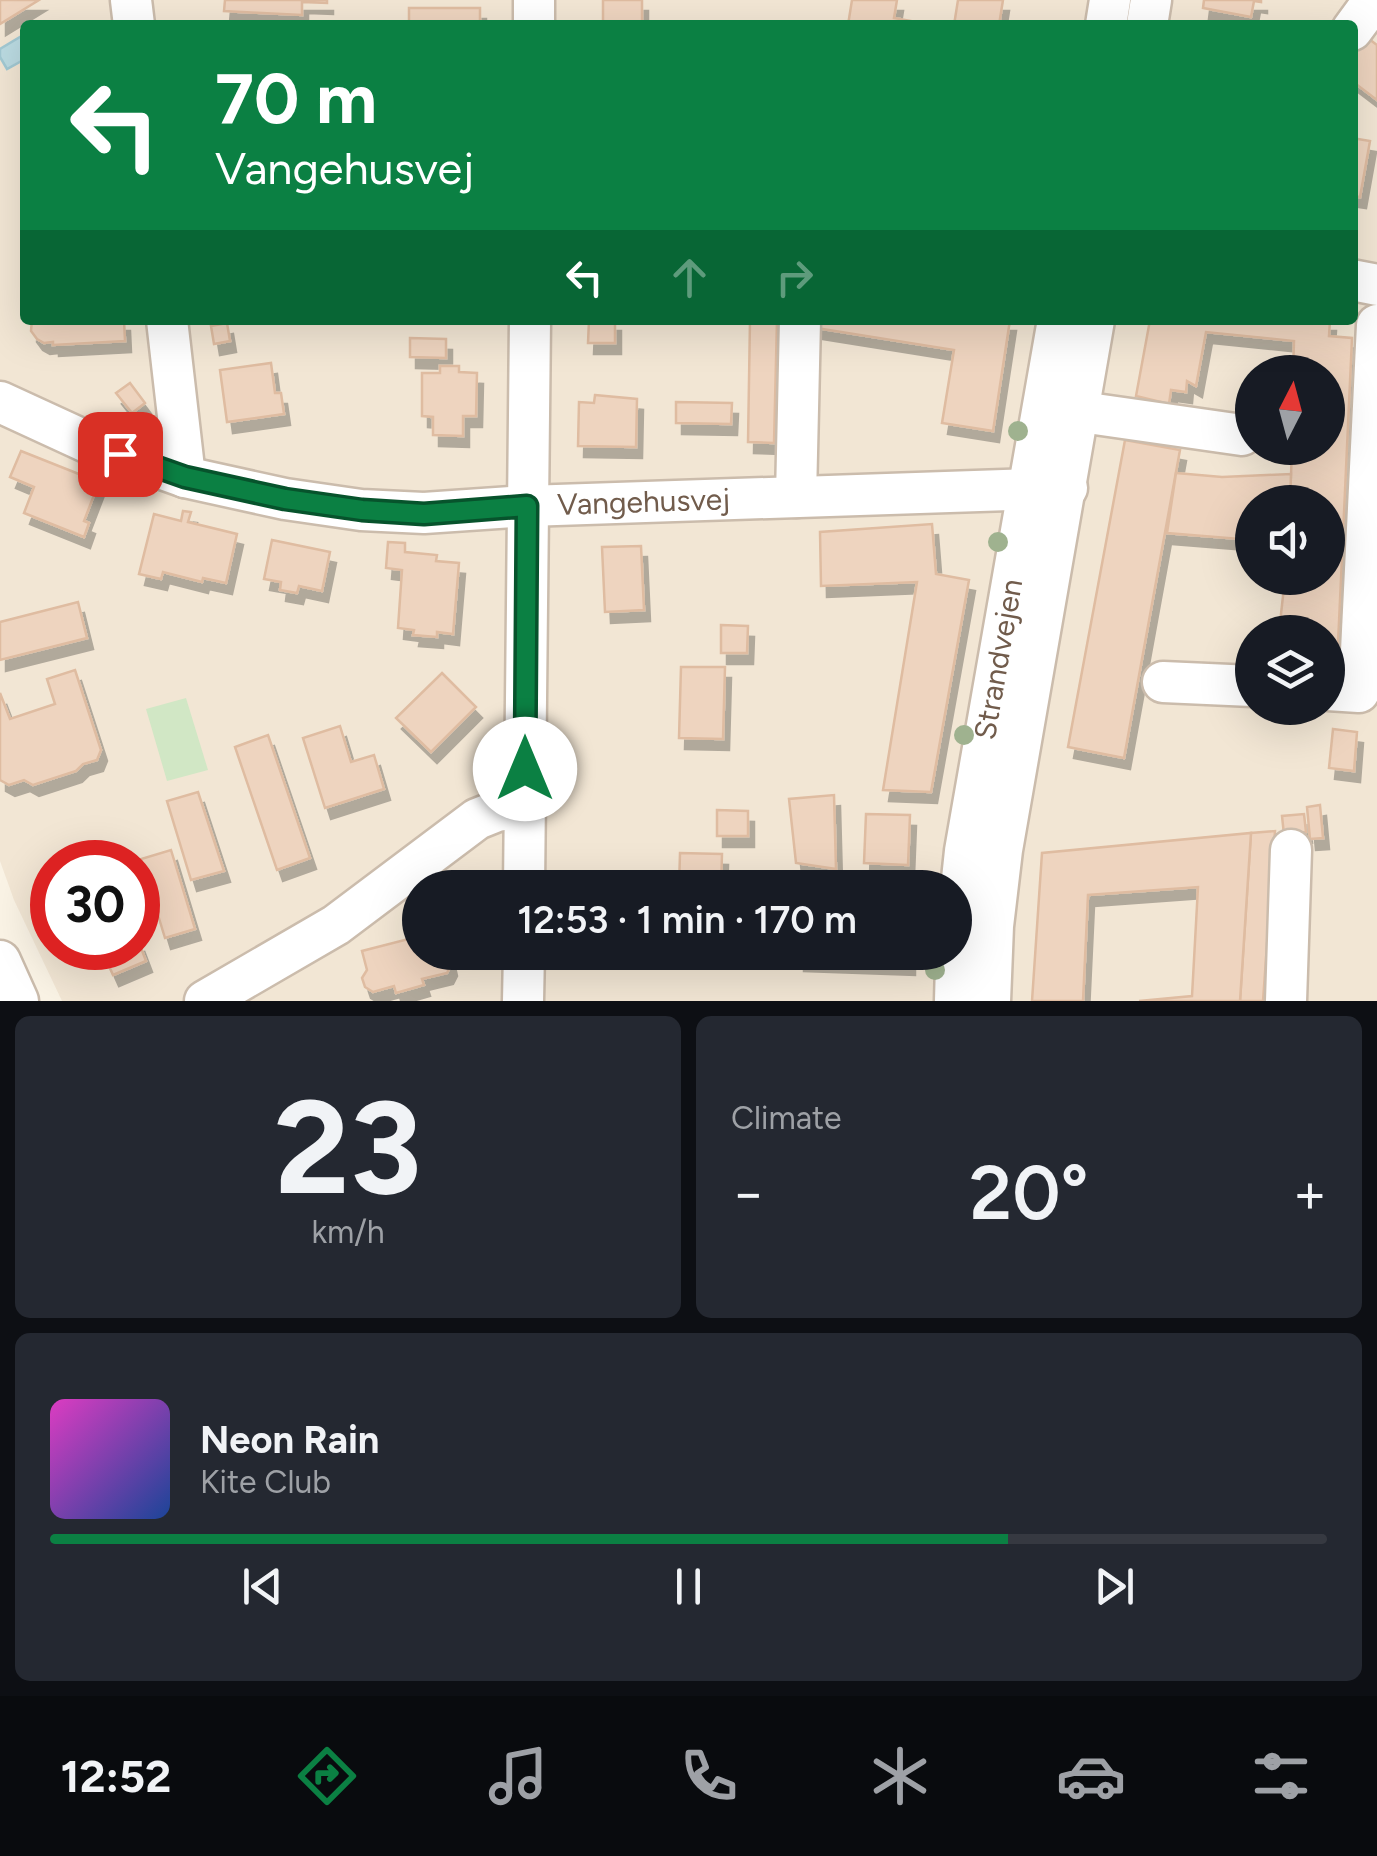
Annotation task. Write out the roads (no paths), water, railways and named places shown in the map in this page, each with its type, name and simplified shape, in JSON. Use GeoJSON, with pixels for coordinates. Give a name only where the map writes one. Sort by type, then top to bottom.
{"type":"FeatureCollection","features":[{"type":"Feature","properties":{"kind":"street"},"geometry":{"type":"LineString","coordinates":[[1358,22],[1374,0]]}},
{"type":"Feature","properties":{"kind":"street"},"geometry":{"type":"LineString","coordinates":[[168,325],[185,477]]}},
{"type":"Feature","properties":{"kind":"street"},"geometry":{"type":"LineString","coordinates":[[524,870],[530,325]]}},
{"type":"Feature","properties":{"kind":"street"},"geometry":{"type":"LineString","coordinates":[[796,497],[800,325]]}},
{"type":"Feature","properties":{"kind":"street","name":"Strandvejen"},"geometry":{"type":"LineString","coordinates":[[1058,325],[1061,409]]}},
{"type":"Feature","properties":{"kind":"street","name":"Strandvejen"},"geometry":{"type":"LineString","coordinates":[[990,1001],[993,926],[1048,488],[1061,409],[1092,325]]}},
{"type":"Feature","properties":{"kind":"street"},"geometry":{"type":"LineString","coordinates":[[1345,691],[1359,692],[1377,325]]}},
{"type":"Feature","properties":{"kind":"street","name":"Vangehusvej"},"geometry":{"type":"LineString","coordinates":[[0,402],[87,442],[185,477],[285,499],[362,510],[424,514],[527,506],[1048,488]]}},
{"type":"Feature","properties":{"kind":"street"},"geometry":{"type":"LineString","coordinates":[[1061,409],[1235,434]]}},
{"type":"Feature","properties":{"kind":"street","name":"Strandvejen"},"geometry":{"type":"LineString","coordinates":[[955,1001],[965,850],[1048,488]]}},
{"type":"Feature","properties":{"kind":"street"},"geometry":{"type":"LineString","coordinates":[[1163,682],[1235,685]]}},
{"type":"Feature","properties":{"kind":"street"},"geometry":{"type":"LineString","coordinates":[[205,1001],[336,925],[477,819],[525,806]]}},
{"type":"Feature","properties":{"kind":"street"},"geometry":{"type":"LineString","coordinates":[[1286,1001],[1292,850]]}},
{"type":"Feature","properties":{"kind":"street"},"geometry":{"type":"LineString","coordinates":[[0,961],[18,1001]]}},
{"type":"Feature","properties":{"kind":"street"},"geometry":{"type":"LineString","coordinates":[[523,1001],[524,970]]}},
{"type":"Feature","properties":{"kind":"water"},"geometry":{"type":"Polygon","coordinates":[[[20,37],[20,62],[7,69],[0,49],[20,37]]]}}]}
